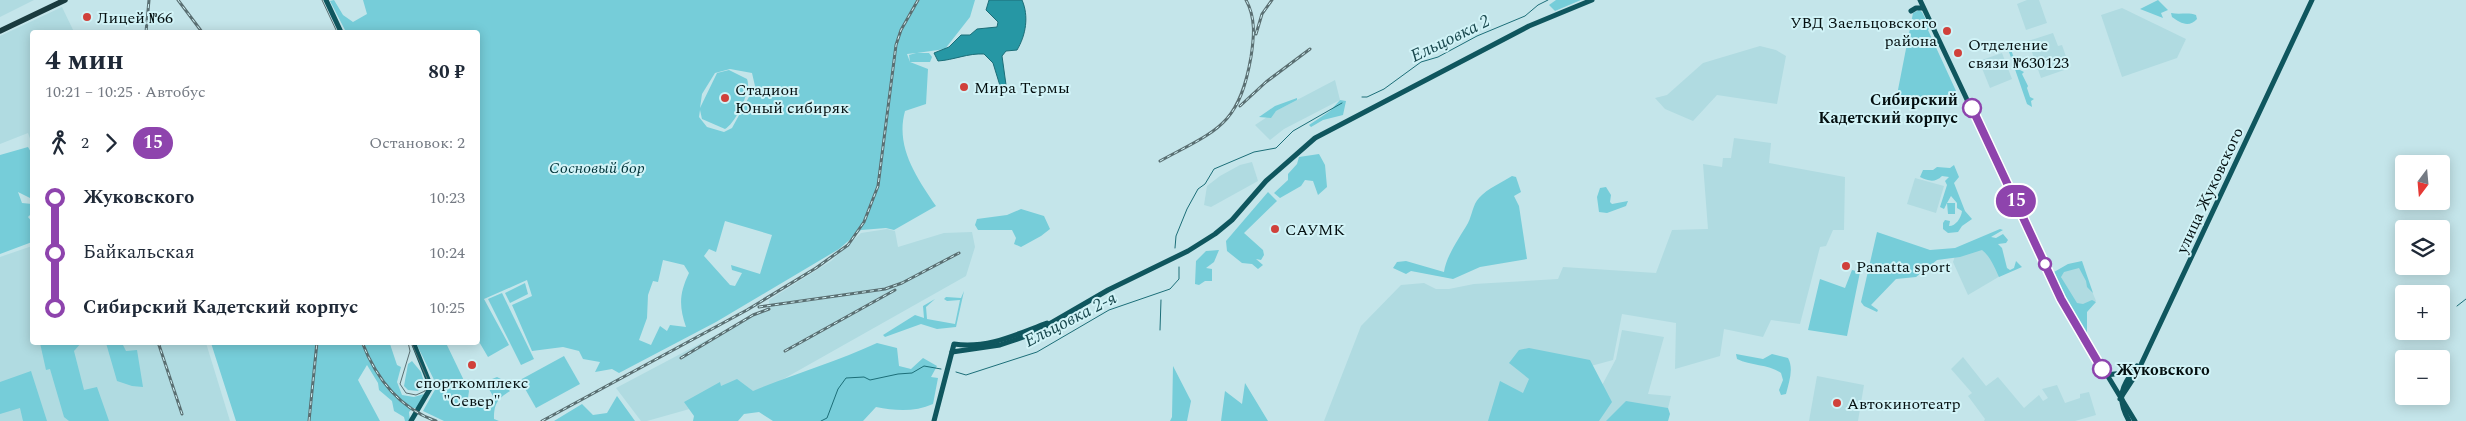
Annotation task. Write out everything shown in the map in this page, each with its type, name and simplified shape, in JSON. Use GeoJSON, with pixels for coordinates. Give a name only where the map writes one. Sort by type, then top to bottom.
{"type":"FeatureCollection","features":[{"type":"Feature","properties":{"kind":"highway"},"geometry":{"type":"LineString","coordinates":[[0,31],[65,0]]}},
{"type":"Feature","properties":{"kind":"main road"},"geometry":{"type":"LineString","coordinates":[[326,0],[340,30]]}},
{"type":"Feature","properties":{"kind":"main road"},"geometry":{"type":"LineString","coordinates":[[952,352],[1000,345],[1036,332],[1108,290],[1188,251],[1215,234],[1232,220],[1266,181],[1314,138],[1529,26],[1592,0]]}},
{"type":"Feature","properties":{"kind":"main road"},"geometry":{"type":"LineString","coordinates":[[1920,0],[2061,299],[2135,421]]}},
{"type":"Feature","properties":{"kind":"main road","name":"улица Жуковского"},"geometry":{"type":"LineString","coordinates":[[2128,386],[2312,0]]}},
{"type":"Feature","properties":{"kind":"main road"},"geometry":{"type":"LineString","coordinates":[[1911,11],[1916,8],[1924,8]]}},
{"type":"Feature","properties":{"kind":"main road"},"geometry":{"type":"LineString","coordinates":[[934,421],[954,344],[964,346],[990,343],[1053,321]]}},
{"type":"Feature","properties":{"kind":"main road"},"geometry":{"type":"LineString","coordinates":[[411,421],[431,387],[414,345]]}},
{"type":"Feature","properties":{"kind":"main road"},"geometry":{"type":"LineString","coordinates":[[2129,421],[2122,409],[2120,399],[2128,386],[2133,372],[2141,362]]}},
{"type":"Feature","properties":{"kind":"main road"},"geometry":{"type":"LineString","coordinates":[[2106,375],[2133,372]]}},
{"type":"Feature","properties":{"kind":"main road"},"geometry":{"type":"LineString","coordinates":[[2126,407],[2128,386]]}},
{"type":"Feature","properties":{"kind":"shaded area"},"geometry":{"type":"Polygon","coordinates":[[[0,0],[34,0],[0,17],[0,0]]]}},
{"type":"Feature","properties":{"kind":"shaded area"},"geometry":{"type":"Polygon","coordinates":[[[989,0],[1022,0],[1024,6],[1026,25],[1023,38],[1017,50],[1006,51],[1002,56],[1007,92],[1001,89],[993,63],[984,54],[938,61],[934,53],[949,47],[961,35],[970,35],[977,29],[997,27],[998,22],[986,10],[989,0]]]}},
{"type":"Feature","properties":{"kind":"shaded area"},"geometry":{"type":"Polygon","coordinates":[[[2027,0],[2039,0],[2047,23],[2026,30],[2017,4],[2027,0]]]}},
{"type":"Feature","properties":{"kind":"shaded area"},"geometry":{"type":"Polygon","coordinates":[[[62,7],[73,30],[30,30],[30,138],[28,133],[0,144],[0,36],[62,7]]]}},
{"type":"Feature","properties":{"kind":"shaded area"},"geometry":{"type":"Polygon","coordinates":[[[2122,8],[2186,39],[2177,58],[2122,77],[2101,15],[2122,8]]]}},
{"type":"Feature","properties":{"kind":"shaded area"},"geometry":{"type":"Polygon","coordinates":[[[2053,33],[2058,46],[2062,45],[2070,68],[2041,78],[2028,41],[2053,33]]]}},
{"type":"Feature","properties":{"kind":"shaded area"},"geometry":{"type":"Polygon","coordinates":[[[1760,46],[1776,50],[1786,56],[1777,104],[1717,95],[1693,121],[1665,109],[1655,98],[1667,95],[1703,63],[1760,46]]]}},
{"type":"Feature","properties":{"kind":"shaded area"},"geometry":{"type":"Polygon","coordinates":[[[2002,53],[2012,79],[1990,88],[1979,61],[2002,53]]]}},
{"type":"Feature","properties":{"kind":"shaded area"},"geometry":{"type":"Polygon","coordinates":[[[1335,80],[1340,100],[1284,129],[1270,140],[1255,125],[1276,111],[1335,80]]]}},
{"type":"Feature","properties":{"kind":"shaded area"},"geometry":{"type":"Polygon","coordinates":[[[1734,138],[1771,143],[1769,163],[1845,177],[1844,230],[1833,230],[1826,246],[1820,247],[1800,324],[1771,320],[1763,337],[1724,329],[1720,356],[1675,369],[1676,323],[1622,314],[1613,360],[1591,366],[1530,421],[1324,421],[1361,326],[1401,285],[1424,283],[1436,289],[1449,289],[1474,284],[1558,279],[1563,267],[1656,273],[1672,230],[1708,229],[1703,164],[1722,167],[1723,158],[1731,158],[1734,138]]]}},
{"type":"Feature","properties":{"kind":"shaded area"},"geometry":{"type":"Polygon","coordinates":[[[1252,162],[1258,181],[1211,207],[1204,205],[1207,186],[1240,165],[1252,162]]]}},
{"type":"Feature","properties":{"kind":"shaded area"},"geometry":{"type":"Polygon","coordinates":[[[1915,178],[1944,186],[1936,213],[1907,204],[1915,178]]]}},
{"type":"Feature","properties":{"kind":"shaded area"},"geometry":{"type":"Polygon","coordinates":[[[887,229],[895,231],[898,247],[944,233],[972,232],[975,247],[966,276],[771,386],[647,421],[641,421],[616,388],[769,307],[769,300],[831,261],[861,233],[887,229]]]}},
{"type":"Feature","properties":{"kind":"shaded area"},"geometry":{"type":"Polygon","coordinates":[[[1990,241],[2007,272],[1968,295],[1953,262],[1956,253],[1990,241]]]}},
{"type":"Feature","properties":{"kind":"shaded area"},"geometry":{"type":"Polygon","coordinates":[[[30,247],[30,345],[207,345],[230,421],[0,421],[0,257],[30,247]]]}},
{"type":"Feature","properties":{"kind":"shaded area"},"geometry":{"type":"Polygon","coordinates":[[[2081,264],[2096,301],[2077,308],[2058,271],[2081,264]]]}},
{"type":"Feature","properties":{"kind":"shaded area"},"geometry":{"type":"Polygon","coordinates":[[[1622,330],[1664,337],[1648,394],[1671,396],[1665,421],[1631,417],[1630,421],[1583,421],[1616,359],[1622,330]]]}},
{"type":"Feature","properties":{"kind":"shaded area"},"geometry":{"type":"Polygon","coordinates":[[[1963,357],[1986,386],[1998,377],[2024,408],[2039,395],[2043,401],[2048,398],[2042,389],[2057,385],[2065,403],[2080,398],[2080,394],[2089,392],[2096,415],[2075,421],[1984,421],[1985,419],[1968,396],[1972,393],[1951,369],[1963,357]]]}},
{"type":"Feature","properties":{"kind":"shaded area","name":"Автокинотеатр"},"geometry":{"type":"Polygon","coordinates":[[[1817,376],[1864,385],[1858,421],[1809,421],[1817,376]]]}},
{"type":"Feature","properties":{"kind":"green space","name":"Сосновый бор"},"geometry":{"type":"Polygon","coordinates":[[[334,0],[343,15],[353,22],[367,14],[363,0],[975,0],[970,17],[945,49],[917,53],[929,53],[932,57],[930,62],[910,62],[928,69],[926,104],[905,111],[903,137],[905,149],[915,173],[936,206],[894,230],[886,228],[861,230],[839,249],[716,322],[619,373],[612,369],[595,372],[600,362],[583,359],[579,351],[563,347],[532,351],[512,305],[532,296],[527,280],[484,299],[509,345],[488,357],[480,343],[480,30],[345,30],[330,1],[334,0]],[[730,69],[715,73],[702,94],[700,108],[717,73],[729,70],[747,79],[747,91],[738,114],[725,129],[702,119],[700,110],[699,117],[707,127],[724,132],[732,128],[755,86],[752,73],[730,69]],[[725,221],[716,252],[709,249],[704,256],[730,285],[735,286],[742,273],[732,270],[731,265],[760,274],[772,235],[725,221]],[[663,260],[658,282],[653,281],[648,295],[647,318],[639,340],[651,345],[660,326],[667,331],[670,325],[686,327],[681,300],[683,287],[689,273],[684,265],[663,260]]]}},
{"type":"Feature","properties":{"kind":"green space"},"geometry":{"type":"Polygon","coordinates":[[[1556,0],[1581,0],[1555,11],[1549,5],[1556,0]]]}},
{"type":"Feature","properties":{"kind":"green space"},"geometry":{"type":"Polygon","coordinates":[[[2158,0],[2168,10],[2161,13],[2163,18],[2140,9],[2158,0]]]}},
{"type":"Feature","properties":{"kind":"green space"},"geometry":{"type":"Polygon","coordinates":[[[1919,10],[1922,12],[1930,28],[1928,30],[1956,91],[1931,102],[1896,100],[1913,13],[1919,10]]]}},
{"type":"Feature","properties":{"kind":"green space"},"geometry":{"type":"Polygon","coordinates":[[[2171,13],[2193,14],[2196,15],[2197,19],[2194,22],[2184,24],[2172,17],[2171,13]]]}},
{"type":"Feature","properties":{"kind":"green space"},"geometry":{"type":"Polygon","coordinates":[[[2010,47],[2018,69],[2024,72],[2022,74],[2028,86],[2030,97],[2034,99],[2031,101],[2032,107],[2027,104],[2008,49],[2010,47]]]}},
{"type":"Feature","properties":{"kind":"green space"},"geometry":{"type":"Polygon","coordinates":[[[1297,98],[1297,100],[1276,111],[1271,118],[1259,117],[1275,106],[1297,98]]]}},
{"type":"Feature","properties":{"kind":"green space"},"geometry":{"type":"Polygon","coordinates":[[[1340,100],[1346,101],[1343,115],[1323,120],[1311,127],[1309,125],[1330,111],[1340,100]]]}},
{"type":"Feature","properties":{"kind":"green space"},"geometry":{"type":"Polygon","coordinates":[[[28,147],[30,150],[30,198],[18,192],[22,203],[30,204],[30,215],[28,217],[30,220],[30,243],[0,254],[0,155],[28,147]]]}},
{"type":"Feature","properties":{"kind":"green space"},"geometry":{"type":"Polygon","coordinates":[[[1319,154],[1325,165],[1327,187],[1318,195],[1313,181],[1305,180],[1301,186],[1280,198],[1274,193],[1288,180],[1288,174],[1297,164],[1299,157],[1319,154]]]}},
{"type":"Feature","properties":{"kind":"green space"},"geometry":{"type":"Polygon","coordinates":[[[1954,165],[1959,177],[1954,183],[1965,211],[1972,219],[1962,226],[1958,232],[1948,233],[1943,229],[1943,223],[1945,220],[1950,221],[1949,226],[1954,225],[1962,211],[1957,208],[1957,203],[1951,196],[1944,209],[1940,207],[1947,185],[1945,181],[1949,177],[1942,176],[1937,180],[1929,180],[1920,177],[1923,170],[1933,170],[1937,167],[1950,168],[1954,165]]]}},
{"type":"Feature","properties":{"kind":"green space"},"geometry":{"type":"Polygon","coordinates":[[[1512,176],[1516,177],[1521,192],[1514,196],[1519,206],[1527,259],[1480,267],[1453,279],[1411,271],[1406,274],[1393,268],[1397,262],[1406,261],[1444,272],[1450,253],[1468,223],[1477,200],[1486,191],[1512,176]]]}},
{"type":"Feature","properties":{"kind":"green space"},"geometry":{"type":"Polygon","coordinates":[[[1606,187],[1611,195],[1610,202],[1612,204],[1628,201],[1626,206],[1607,213],[1599,212],[1597,197],[1600,188],[1606,187]]]}},
{"type":"Feature","properties":{"kind":"green space"},"geometry":{"type":"Polygon","coordinates":[[[1268,192],[1277,201],[1244,233],[1263,250],[1264,255],[1261,260],[1256,259],[1263,265],[1258,269],[1252,264],[1242,263],[1227,251],[1226,241],[1268,192]]]}},
{"type":"Feature","properties":{"kind":"green space"},"geometry":{"type":"Polygon","coordinates":[[[1947,203],[1955,203],[1955,214],[1948,214],[1947,203]]]}},
{"type":"Feature","properties":{"kind":"green space"},"geometry":{"type":"Polygon","coordinates":[[[1021,209],[1044,216],[1050,229],[1021,247],[1014,244],[1016,238],[1012,230],[978,230],[975,225],[977,219],[1007,215],[1021,209]]]}},
{"type":"Feature","properties":{"kind":"green space"},"geometry":{"type":"Polygon","coordinates":[[[2000,229],[2003,230],[1991,237],[1996,238],[2003,234],[2008,240],[2006,243],[1998,244],[2002,248],[2007,268],[2010,270],[2014,268],[2016,261],[2022,267],[1999,277],[1990,259],[1982,250],[1960,257],[1937,260],[1916,277],[1896,279],[1871,305],[1878,310],[1877,312],[1864,306],[1861,302],[1877,232],[1930,250],[1955,248],[2000,229]]]}},
{"type":"Feature","properties":{"kind":"green space"},"geometry":{"type":"Polygon","coordinates":[[[1219,250],[1214,262],[1206,268],[1212,269],[1212,281],[1205,281],[1199,285],[1195,284],[1196,261],[1206,251],[1219,250]]]}},
{"type":"Feature","properties":{"kind":"green space"},"geometry":{"type":"Polygon","coordinates":[[[2082,261],[2093,293],[2087,287],[2079,268],[2064,272],[2061,277],[2077,303],[2083,304],[2092,300],[2096,302],[2087,312],[2087,333],[2085,335],[2082,324],[2078,323],[2054,272],[2068,264],[2082,261]]]}},
{"type":"Feature","properties":{"kind":"green space"},"geometry":{"type":"Polygon","coordinates":[[[1852,270],[1860,272],[1847,336],[1808,330],[1820,279],[1845,288],[1852,270]]]}},
{"type":"Feature","properties":{"kind":"green space"},"geometry":{"type":"Polygon","coordinates":[[[525,283],[528,294],[510,303],[505,293],[525,283]]]}},
{"type":"Feature","properties":{"kind":"green space"},"geometry":{"type":"Polygon","coordinates":[[[964,291],[956,327],[937,329],[921,324],[885,337],[883,335],[915,315],[924,318],[923,306],[935,299],[926,307],[927,319],[955,324],[960,300],[947,301],[944,299],[946,297],[961,298],[964,291]]]}},
{"type":"Feature","properties":{"kind":"green space"},"geometry":{"type":"Polygon","coordinates":[[[502,293],[534,359],[521,365],[488,299],[502,293]]]}},
{"type":"Feature","properties":{"kind":"green space"},"geometry":{"type":"Polygon","coordinates":[[[877,343],[897,348],[899,366],[911,369],[923,358],[937,366],[931,377],[938,378],[933,404],[905,410],[876,407],[863,421],[773,421],[759,412],[744,414],[738,421],[693,421],[694,416],[684,402],[720,382],[721,386],[737,379],[753,391],[877,343]]]}},
{"type":"Feature","properties":{"kind":"green space"},"geometry":{"type":"Polygon","coordinates":[[[40,345],[79,345],[74,351],[84,390],[97,387],[109,421],[69,421],[64,417],[50,369],[46,370],[40,345]]]}},
{"type":"Feature","properties":{"kind":"green space"},"geometry":{"type":"Polygon","coordinates":[[[107,345],[123,345],[126,351],[137,350],[143,387],[117,381],[107,345]]]}},
{"type":"Feature","properties":{"kind":"green space"},"geometry":{"type":"Polygon","coordinates":[[[212,345],[390,345],[397,365],[401,367],[397,382],[402,395],[414,397],[424,394],[417,408],[413,408],[409,412],[410,421],[405,421],[404,417],[394,411],[392,401],[379,390],[378,383],[367,365],[358,380],[380,421],[236,421],[212,345]]]}},
{"type":"Feature","properties":{"kind":"green space"},"geometry":{"type":"Polygon","coordinates":[[[417,345],[447,345],[469,391],[468,398],[476,403],[494,398],[489,389],[492,379],[497,377],[503,380],[504,386],[510,391],[499,399],[496,406],[494,419],[499,421],[444,421],[423,411],[437,386],[417,345]]]}},
{"type":"Feature","properties":{"kind":"green space"},"geometry":{"type":"Polygon","coordinates":[[[1529,348],[1590,360],[1612,402],[1599,421],[1488,421],[1500,381],[1523,393],[1529,379],[1509,363],[1519,350],[1529,348]]]}},
{"type":"Feature","properties":{"kind":"green space"},"geometry":{"type":"Polygon","coordinates":[[[1736,354],[1763,359],[1772,354],[1788,358],[1791,371],[1786,394],[1781,395],[1779,390],[1783,380],[1781,373],[1771,368],[1737,359],[1736,354]]]}},
{"type":"Feature","properties":{"kind":"green space"},"geometry":{"type":"Polygon","coordinates":[[[564,356],[580,384],[536,408],[520,380],[564,356]]]}},
{"type":"Feature","properties":{"kind":"green space"},"geometry":{"type":"Polygon","coordinates":[[[412,361],[421,372],[424,382],[418,391],[408,390],[404,386],[408,364],[412,361]]]}},
{"type":"Feature","properties":{"kind":"green space"},"geometry":{"type":"Polygon","coordinates":[[[1173,366],[1191,401],[1187,421],[1170,421],[1172,417],[1173,366]]]}},
{"type":"Feature","properties":{"kind":"green space"},"geometry":{"type":"Polygon","coordinates":[[[31,371],[47,421],[23,421],[20,408],[0,414],[0,382],[31,371]]]}},
{"type":"Feature","properties":{"kind":"green space"},"geometry":{"type":"Polygon","coordinates":[[[1245,383],[1268,421],[1221,421],[1225,391],[1242,404],[1245,383]]]}},
{"type":"Feature","properties":{"kind":"green space"},"geometry":{"type":"Polygon","coordinates":[[[617,396],[635,421],[554,421],[582,404],[593,415],[607,413],[617,396]]]}},
{"type":"Feature","properties":{"kind":"green space"},"geometry":{"type":"Polygon","coordinates":[[[1626,401],[1668,408],[1670,414],[1668,421],[1606,421],[1626,401]]]}},
{"type":"Feature","properties":{"kind":"waterway","name":"Ельцовка 2"},"geometry":{"type":"LineString","coordinates":[[1362,97],[1367,97],[1384,89],[1421,62],[1438,57],[1477,36],[1525,16],[1538,5],[1548,0]]}},
{"type":"Feature","properties":{"kind":"waterway","name":"Ельцовка 2-я"},"geometry":{"type":"LineString","coordinates":[[1175,248],[1176,236],[1187,209],[1198,189],[1205,184],[1214,169],[1254,152],[1276,148],[1293,131],[1342,103]]}},
{"type":"Feature","properties":{"kind":"waterway","name":"Ельцовка 2-я"},"geometry":{"type":"LineString","coordinates":[[956,372],[966,375],[1037,352],[1109,310],[1170,289],[1179,279],[1179,267]]}},
{"type":"Feature","properties":{"kind":"waterway"},"geometry":{"type":"LineString","coordinates":[[2457,306],[2466,299]]}},
{"type":"Feature","properties":{"kind":"waterway"},"geometry":{"type":"LineString","coordinates":[[1160,330],[1161,300]]}},
{"type":"Feature","properties":{"kind":"waterway","name":"Ельцовка 2-я"},"geometry":{"type":"LineString","coordinates":[[821,421],[827,418],[838,389],[846,378],[864,377],[870,380],[912,373],[924,366],[941,369]]}},
{"type":"Feature","properties":{"kind":"tram line"},"geometry":{"type":"LineString","coordinates":[[322,0],[336,30]]}},
{"type":"Feature","properties":{"kind":"tram line"},"geometry":{"type":"LineString","coordinates":[[409,345],[410,351],[400,384],[406,393],[416,395],[425,391],[428,381],[412,345]]}},
{"type":"Feature","properties":{"kind":"railway"},"geometry":{"type":"LineString","coordinates":[[146,30],[149,0]]}},
{"type":"Feature","properties":{"kind":"railway"},"geometry":{"type":"LineString","coordinates":[[178,0],[200,30]]}},
{"type":"Feature","properties":{"kind":"railway"},"geometry":{"type":"LineString","coordinates":[[542,421],[747,310],[816,268],[848,245],[864,222],[878,186],[896,45],[901,30],[918,0]]}},
{"type":"Feature","properties":{"kind":"railway"},"geometry":{"type":"LineString","coordinates":[[1160,161],[1211,133],[1232,112],[1240,98],[1251,57],[1253,35],[1253,21],[1246,0]]}},
{"type":"Feature","properties":{"kind":"railway"},"geometry":{"type":"LineString","coordinates":[[1256,34],[1262,14],[1272,0]]}},
{"type":"Feature","properties":{"kind":"railway"},"geometry":{"type":"LineString","coordinates":[[1240,106],[1266,82],[1310,49]]}},
{"type":"Feature","properties":{"kind":"railway"},"geometry":{"type":"LineString","coordinates":[[759,307],[885,289],[902,283],[959,253]]}},
{"type":"Feature","properties":{"kind":"railway"},"geometry":{"type":"LineString","coordinates":[[785,351],[895,290]]}},
{"type":"Feature","properties":{"kind":"railway"},"geometry":{"type":"LineString","coordinates":[[681,358],[753,315],[769,309]]}},
{"type":"Feature","properties":{"kind":"railway"},"geometry":{"type":"LineString","coordinates":[[159,345],[182,414]]}},
{"type":"Feature","properties":{"kind":"railway"},"geometry":{"type":"LineString","coordinates":[[309,421],[317,345]]}},
{"type":"Feature","properties":{"kind":"railway"},"geometry":{"type":"LineString","coordinates":[[363,345],[374,368],[390,390],[411,408],[436,421]]}},
{"type":"Feature","properties":{"kind":"bus line","name":"15"},"geometry":{"type":"LineString","coordinates":[[1972,108],[2061,299],[2102,369]]}},
{"type":"Feature","properties":{"kind":"place","name":"Лицей №66"},"geometry":{"type":"Point","coordinates":[87,17]}},
{"type":"Feature","properties":{"kind":"place","name":"УВД Заельцовского района"},"geometry":{"type":"Point","coordinates":[1947,31]}},
{"type":"Feature","properties":{"kind":"place","name":"Отделение связи №630123"},"geometry":{"type":"Point","coordinates":[1958,53]}},
{"type":"Feature","properties":{"kind":"place","name":"Мира Термы"},"geometry":{"type":"Point","coordinates":[964,87]}},
{"type":"Feature","properties":{"kind":"place","name":"Стадион Юный сибиряк"},"geometry":{"type":"Point","coordinates":[725,98]}},
{"type":"Feature","properties":{"kind":"place","name":"Сибирский Кадетский корпус"},"geometry":{"type":"Point","coordinates":[1972,108]}},
{"type":"Feature","properties":{"kind":"place","name":"САУМК"},"geometry":{"type":"Point","coordinates":[1275,229]}},
{"type":"Feature","properties":{"kind":"place","name":"Panatta sport"},"geometry":{"type":"Point","coordinates":[1846,266]}},
{"type":"Feature","properties":{"kind":"place","name":"спорткомплекс \"Север\""},"geometry":{"type":"Point","coordinates":[472,365]}},
{"type":"Feature","properties":{"kind":"place","name":"Жуковского"},"geometry":{"type":"Point","coordinates":[2102,369]}},
{"type":"Feature","properties":{"kind":"place","name":"Автокинотеатр"},"geometry":{"type":"Point","coordinates":[1837,403]}}]}
